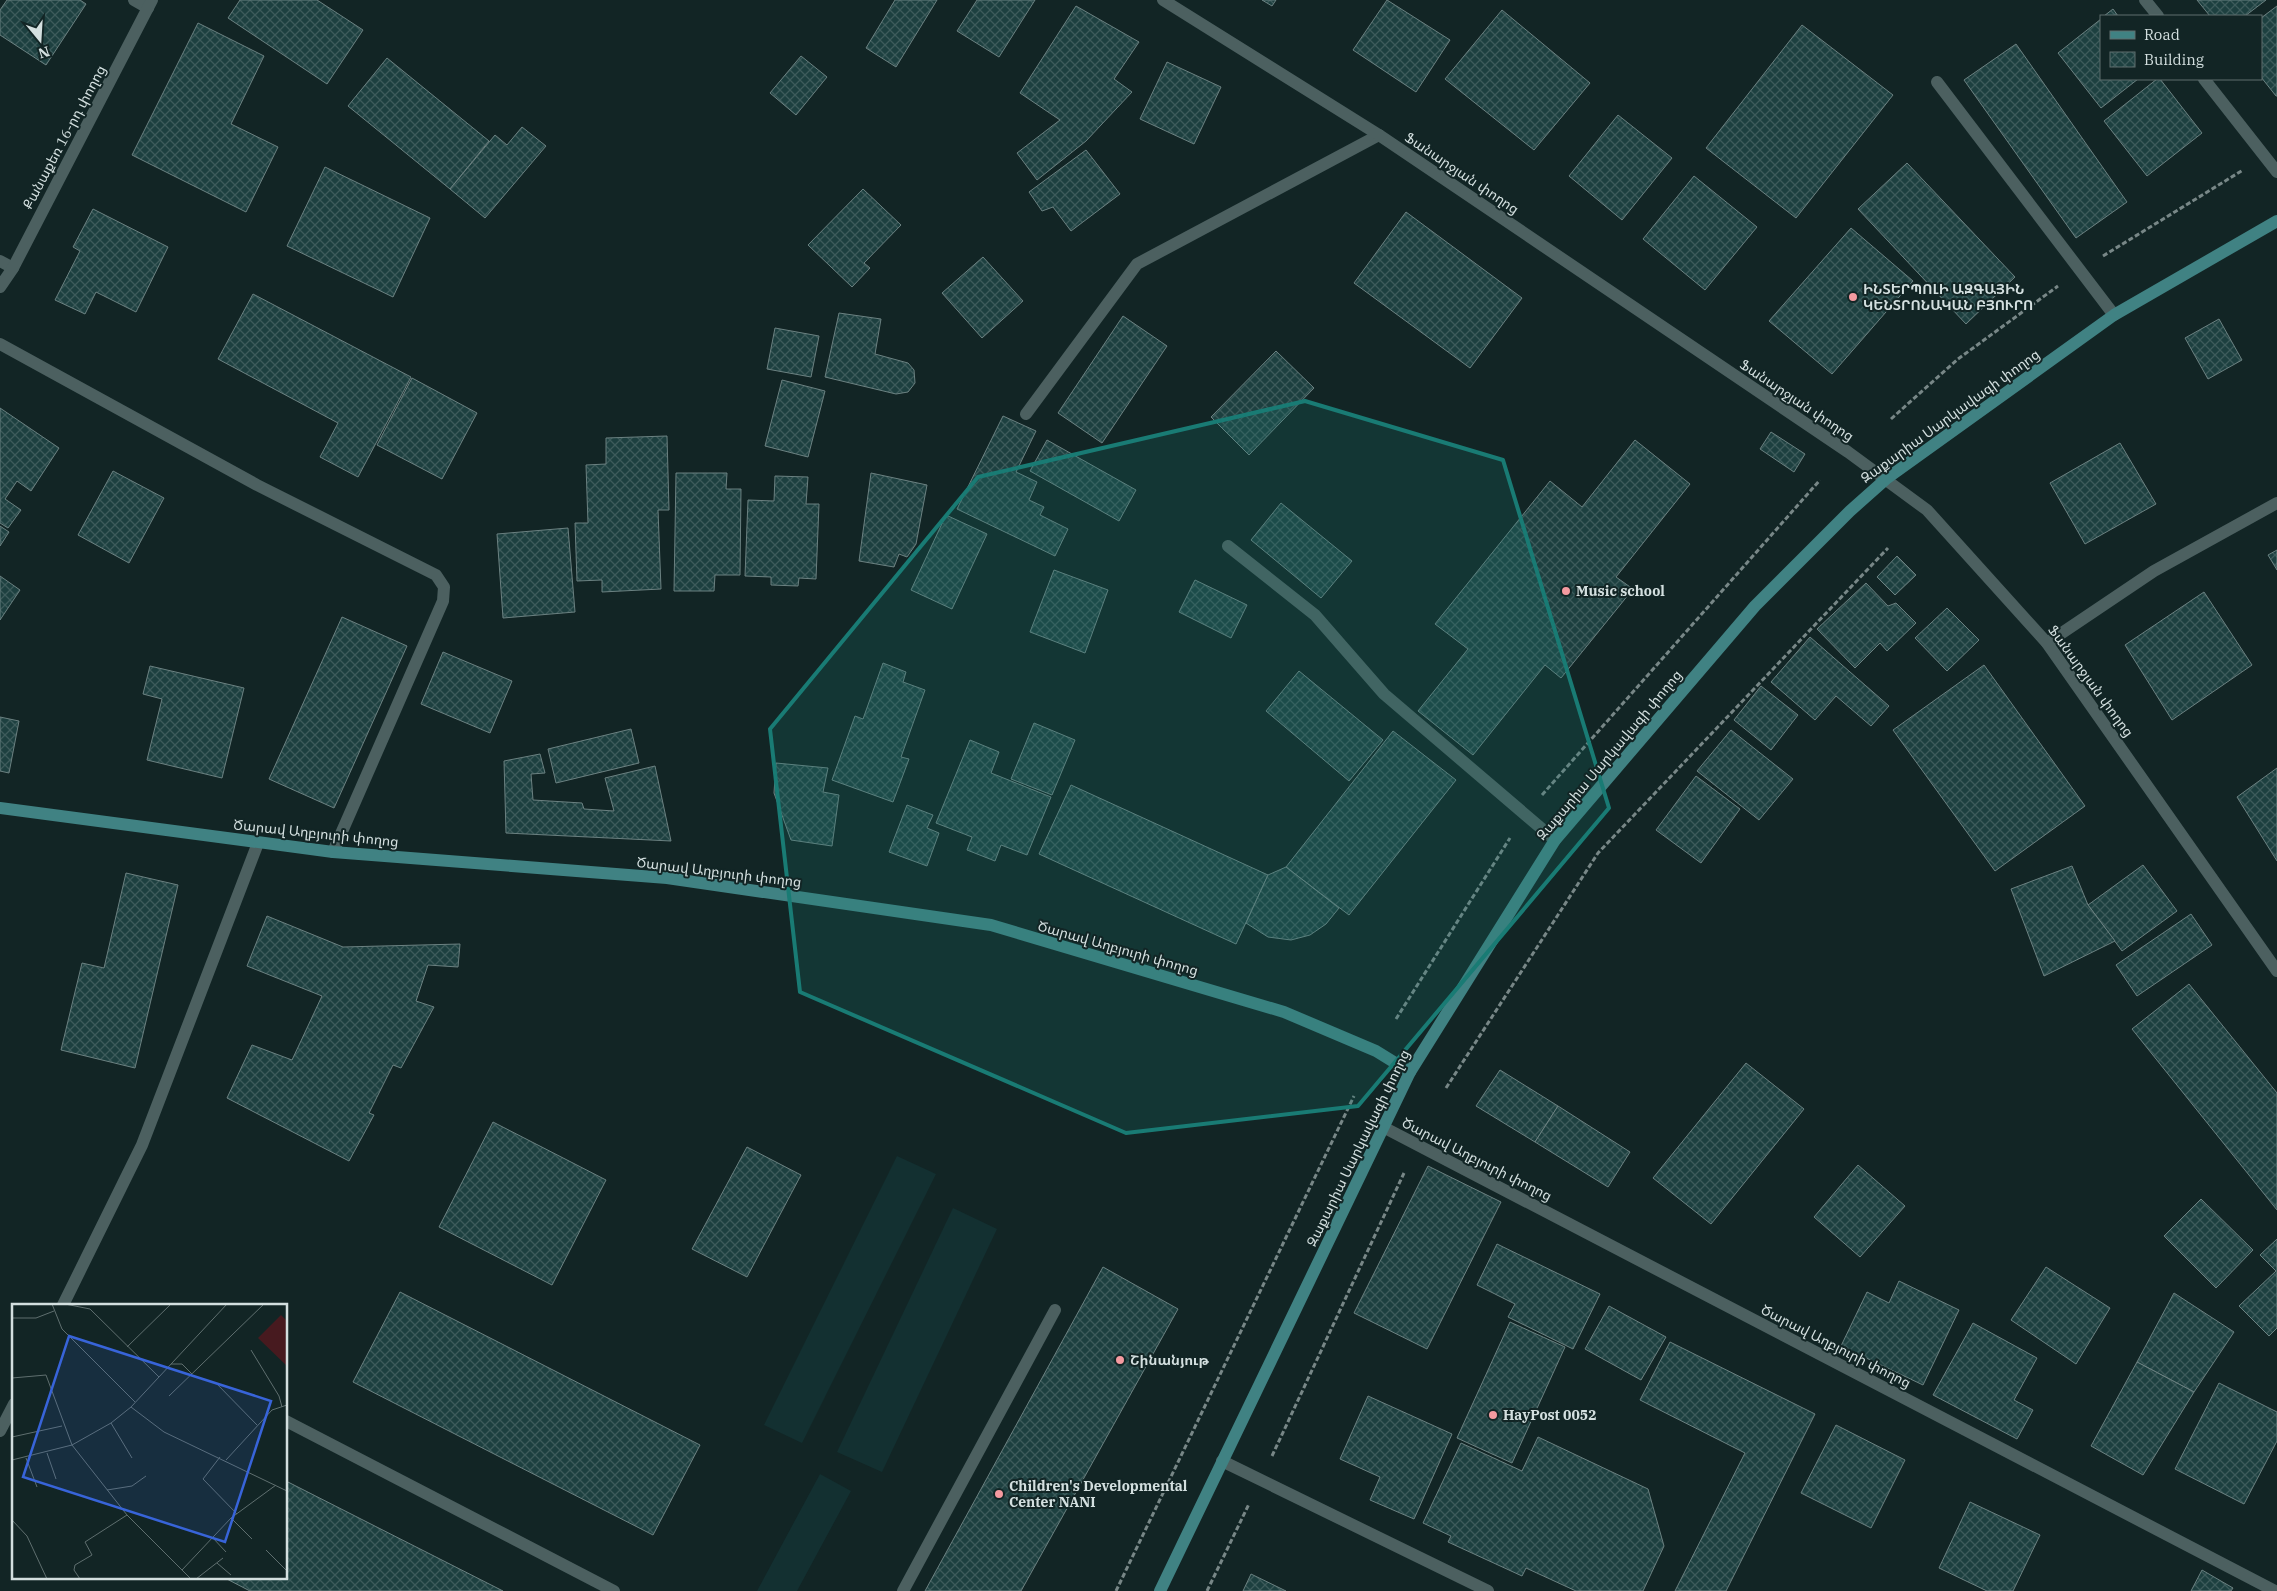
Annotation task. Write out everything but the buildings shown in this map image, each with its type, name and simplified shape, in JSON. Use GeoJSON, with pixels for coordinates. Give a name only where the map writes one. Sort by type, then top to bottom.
{"type":"FeatureCollection","features":[{"type":"Feature","properties":{"kind":"main road","name":"Զաքարիա Սարկավագի փողոց"},"geometry":{"type":"LineString","coordinates":[[1160,1591],[1410,1072],[1555,840],[1755,606],[1850,511],[1886,479],[2114,315],[2277,221]]}},
{"type":"Feature","properties":{"kind":"main road","name":"Ծարավ Աղբյուրի փողոց"},"geometry":{"type":"LineString","coordinates":[[0,808],[333,852],[667,878],[991,926],[1284,1012],[1376,1051],[1410,1072]]}},
{"type":"Feature","properties":{"kind":"street"},"geometry":{"type":"LineString","coordinates":[[134,0],[150,4]]}},
{"type":"Feature","properties":{"kind":"street","name":"Ֆանարջյան փողոց"},"geometry":{"type":"LineString","coordinates":[[1163,0],[1379,135],[1886,479],[1927,510],[2047,643],[2277,972]]}},
{"type":"Feature","properties":{"kind":"street"},"geometry":{"type":"LineString","coordinates":[[2145,0],[2157,15]]}},
{"type":"Feature","properties":{"kind":"street","name":"Քանաքեռ 16-րդ փողոց"},"geometry":{"type":"LineString","coordinates":[[0,287],[13,268],[150,4]]}},
{"type":"Feature","properties":{"kind":"street"},"geometry":{"type":"LineString","coordinates":[[2205,80],[2277,172]]}},
{"type":"Feature","properties":{"kind":"street"},"geometry":{"type":"LineString","coordinates":[[1937,82],[2114,315]]}},
{"type":"Feature","properties":{"kind":"street"},"geometry":{"type":"LineString","coordinates":[[1026,414],[1137,264],[1379,135]]}},
{"type":"Feature","properties":{"kind":"street"},"geometry":{"type":"LineString","coordinates":[[0,261],[13,268]]}},
{"type":"Feature","properties":{"kind":"street"},"geometry":{"type":"LineString","coordinates":[[0,344],[257,485],[436,575],[444,587],[443,602],[333,852]]}},
{"type":"Feature","properties":{"kind":"street"},"geometry":{"type":"LineString","coordinates":[[2047,643],[2154,571],[2277,503]]}},
{"type":"Feature","properties":{"kind":"street"},"geometry":{"type":"LineString","coordinates":[[1228,546],[1315,615],[1384,694],[1555,840]]}},
{"type":"Feature","properties":{"kind":"street"},"geometry":{"type":"LineString","coordinates":[[63,1304],[142,1145],[258,843]]}},
{"type":"Feature","properties":{"kind":"street","name":"Ծարավ Աղբյուրի փողոց"},"geometry":{"type":"LineString","coordinates":[[1383,1127],[2276,1591]]}},
{"type":"Feature","properties":{"kind":"street"},"geometry":{"type":"LineString","coordinates":[[903,1591],[1055,1310]]}},
{"type":"Feature","properties":{"kind":"street"},"geometry":{"type":"LineString","coordinates":[[0,1431],[12,1408]]}},
{"type":"Feature","properties":{"kind":"street"},"geometry":{"type":"LineString","coordinates":[[288,1422],[614,1591]]}},
{"type":"Feature","properties":{"kind":"street"},"geometry":{"type":"LineString","coordinates":[[1222,1461],[1488,1591]]}},
{"type":"Feature","properties":{"kind":"path"},"geometry":{"type":"LineString","coordinates":[[1396,1019],[1525,815],[1820,480]]}},
{"type":"Feature","properties":{"kind":"path"},"geometry":{"type":"LineString","coordinates":[[1446,1088],[1598,854],[1888,548]]}},
{"type":"Feature","properties":{"kind":"path"},"geometry":{"type":"LineString","coordinates":[[1116,1591],[1354,1096]]}},
{"type":"Feature","properties":{"kind":"path"},"geometry":{"type":"LineString","coordinates":[[1207,1591],[1261,1480],[1404,1173]]}},
{"type":"Feature","properties":{"kind":"highlighted area"},"geometry":{"type":"Polygon","coordinates":[[[1305,401],[1503,460],[1609,808],[1358,1106],[1126,1133],[800,992],[770,729],[978,477],[1305,401]]]}},
{"type":"Feature","properties":{"kind":"shaded area"},"geometry":{"type":"Polygon","coordinates":[[[897,1156],[936,1174],[802,1443],[764,1425],[897,1156]]]}},
{"type":"Feature","properties":{"kind":"shaded area"},"geometry":{"type":"Polygon","coordinates":[[[953,1208],[997,1229],[882,1472],[837,1452],[953,1208]]]}},
{"type":"Feature","properties":{"kind":"shaded area"},"geometry":{"type":"Polygon","coordinates":[[[820,1474],[851,1491],[797,1591],[757,1591],[820,1474]]]}},
{"type":"Feature","properties":{"kind":"place","name":"ԻՆՏԵՐՊՈԼԻ ԱԶԳԱՅԻՆ ԿԵՆՏՐՈՆԱԿԱՆ ԲՅՈՒՐՈ"},"geometry":{"type":"Point","coordinates":[1853,297]}},
{"type":"Feature","properties":{"kind":"place","name":"Music school"},"geometry":{"type":"Point","coordinates":[1566,591]}},
{"type":"Feature","properties":{"kind":"place","name":"Շինանյութ"},"geometry":{"type":"Point","coordinates":[1120,1360]}},
{"type":"Feature","properties":{"kind":"place","name":"HayPost 0052"},"geometry":{"type":"Point","coordinates":[1493,1415]}},
{"type":"Feature","properties":{"kind":"place","name":"Children's Developmental Center NANI"},"geometry":{"type":"Point","coordinates":[999,1494]}}]}
